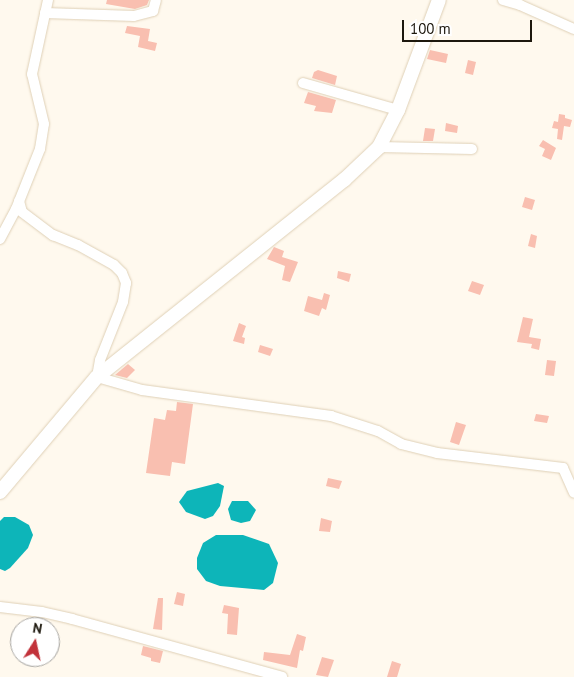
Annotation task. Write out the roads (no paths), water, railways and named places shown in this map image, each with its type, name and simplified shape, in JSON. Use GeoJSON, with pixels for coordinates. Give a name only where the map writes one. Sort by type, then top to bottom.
{"type":"FeatureCollection","features":[{"type":"Feature","properties":{"kind":"main road"},"geometry":{"type":"LineString","coordinates":[[0,492],[97,377],[344,180],[379,147],[398,110],[438,0]]}},
{"type":"Feature","properties":{"kind":"street"},"geometry":{"type":"LineString","coordinates":[[0,239],[19,201],[40,149],[44,124],[32,74],[48,0]]}},
{"type":"Feature","properties":{"kind":"street"},"geometry":{"type":"LineString","coordinates":[[45,14],[134,16],[153,11],[156,0]]}},
{"type":"Feature","properties":{"kind":"street"},"geometry":{"type":"LineString","coordinates":[[502,0],[520,5],[574,28]]}},
{"type":"Feature","properties":{"kind":"street"},"geometry":{"type":"LineString","coordinates":[[303,83],[398,110]]}},
{"type":"Feature","properties":{"kind":"street"},"geometry":{"type":"LineString","coordinates":[[379,147],[472,149]]}},
{"type":"Feature","properties":{"kind":"street"},"geometry":{"type":"LineString","coordinates":[[19,201],[22,212],[53,235],[78,245],[114,266],[122,273],[126,283],[123,302],[100,360],[97,377],[142,390],[331,416],[378,431],[401,444],[437,453],[563,468],[574,493]]}},
{"type":"Feature","properties":{"kind":"street"},"geometry":{"type":"LineString","coordinates":[[0,607],[42,612],[72,619],[282,677]]}},
{"type":"Feature","properties":{"kind":"water"},"geometry":{"type":"Polygon","coordinates":[[[218,483],[224,486],[220,506],[213,516],[205,519],[186,512],[179,502],[187,491],[218,483]]]}},
{"type":"Feature","properties":{"kind":"water"},"geometry":{"type":"Polygon","coordinates":[[[232,501],[248,501],[256,510],[250,521],[241,523],[231,520],[228,509],[232,501]]]}},
{"type":"Feature","properties":{"kind":"water"},"geometry":{"type":"Polygon","coordinates":[[[4,517],[15,517],[29,525],[33,535],[28,548],[5,571],[0,569],[0,521],[4,517]]]}},
{"type":"Feature","properties":{"kind":"water"},"geometry":{"type":"Polygon","coordinates":[[[216,535],[243,535],[269,544],[278,563],[273,583],[264,590],[220,586],[206,581],[197,569],[197,558],[203,543],[216,535]]]}}]}
